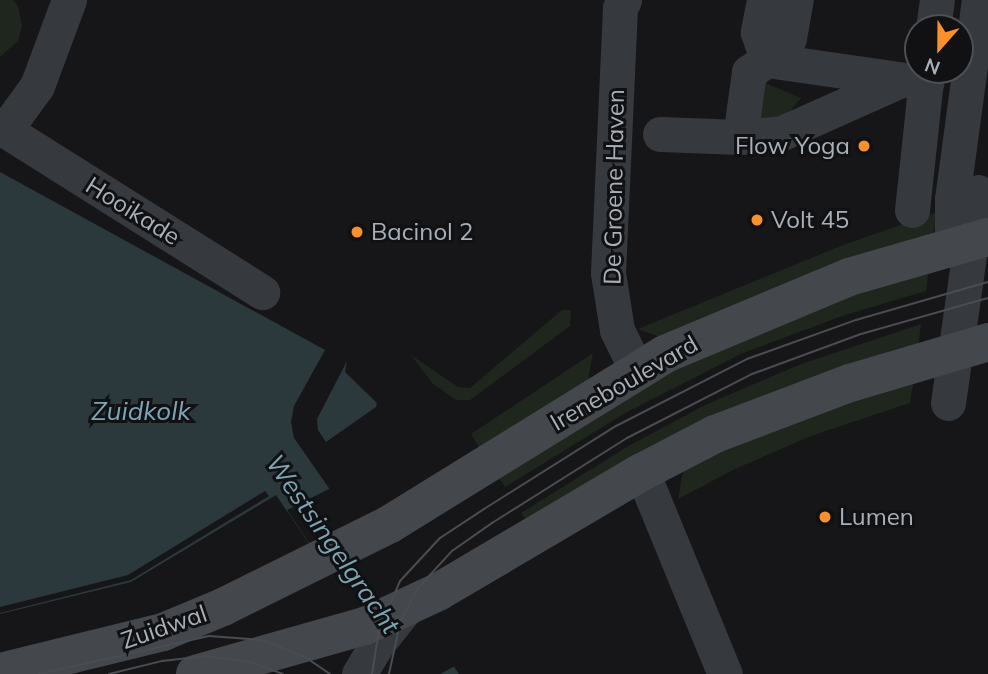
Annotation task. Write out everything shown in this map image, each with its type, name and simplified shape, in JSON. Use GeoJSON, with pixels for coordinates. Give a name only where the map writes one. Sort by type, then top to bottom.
{"type":"FeatureCollection","features":[{"type":"Feature","properties":{"kind":"main road","name":"Ireneboulevard"},"geometry":{"type":"LineString","coordinates":[[319,558],[390,524],[665,354],[849,277],[970,242]]}},
{"type":"Feature","properties":{"kind":"main road"},"geometry":{"type":"LineString","coordinates":[[195,674],[371,635],[424,597],[642,472],[715,434],[780,407],[972,347]]}},
{"type":"Feature","properties":{"kind":"main road","name":"Zuidwal"},"geometry":{"type":"LineString","coordinates":[[0,672],[163,632],[223,607],[319,558]]}},
{"type":"Feature","properties":{"kind":"street"},"geometry":{"type":"LineString","coordinates":[[2,128],[37,86],[69,0]]}},
{"type":"Feature","properties":{"kind":"street","name":"De Groene Haven"},"geometry":{"type":"LineString","coordinates":[[624,0],[620,8],[608,273],[617,330],[636,371]]}},
{"type":"Feature","properties":{"kind":"street"},"geometry":{"type":"LineString","coordinates":[[764,0],[758,32],[767,60]]}},
{"type":"Feature","properties":{"kind":"street"},"geometry":{"type":"LineString","coordinates":[[740,137],[749,72],[767,60],[789,38],[796,0]]}},
{"type":"Feature","properties":{"kind":"street"},"geometry":{"type":"LineString","coordinates":[[970,242],[952,199],[979,0]]}},
{"type":"Feature","properties":{"kind":"street"},"geometry":{"type":"LineString","coordinates":[[767,60],[904,76]]}},
{"type":"Feature","properties":{"kind":"street","name":"De Groene Haven"},"geometry":{"type":"LineString","coordinates":[[660,134],[740,137],[782,133],[904,84]]}},
{"type":"Feature","properties":{"kind":"street"},"geometry":{"type":"LineString","coordinates":[[912,210],[918,84]]}},
{"type":"Feature","properties":{"kind":"street","name":"Hooikade"},"geometry":{"type":"LineString","coordinates":[[2,128],[262,292]]}},
{"type":"Feature","properties":{"kind":"street"},"geometry":{"type":"LineString","coordinates":[[948,403],[972,347],[970,242],[978,192]]}},
{"type":"Feature","properties":{"kind":"street"},"geometry":{"type":"LineString","coordinates":[[642,472],[725,674]]}},
{"type":"Feature","properties":{"kind":"street"},"geometry":{"type":"LineString","coordinates":[[359,674],[371,635]]}},
{"type":"Feature","properties":{"kind":"shaded area"},"geometry":{"type":"Polygon","coordinates":[[[0,0],[13,0],[18,6],[22,26],[18,41],[0,57],[0,0]]]}},
{"type":"Feature","properties":{"kind":"shaded area"},"geometry":{"type":"Polygon","coordinates":[[[763,82],[801,98],[783,120],[760,120],[763,82]]]}},
{"type":"Feature","properties":{"kind":"shaded area"},"geometry":{"type":"Polygon","coordinates":[[[937,212],[933,237],[668,340],[638,329],[838,247],[937,212]]]}},
{"type":"Feature","properties":{"kind":"shaded area"},"geometry":{"type":"Polygon","coordinates":[[[929,268],[926,291],[845,315],[743,353],[627,412],[505,487],[498,476],[646,384],[743,334],[929,268]]]}},
{"type":"Feature","properties":{"kind":"shaded area"},"geometry":{"type":"Polygon","coordinates":[[[562,310],[571,310],[570,326],[470,400],[456,400],[433,384],[411,355],[458,387],[470,388],[562,310]]]}},
{"type":"Feature","properties":{"kind":"shaded area"},"geometry":{"type":"Polygon","coordinates":[[[921,324],[918,348],[529,524],[521,513],[630,445],[705,405],[801,364],[921,324]]]}},
{"type":"Feature","properties":{"kind":"shaded area"},"geometry":{"type":"Polygon","coordinates":[[[593,353],[587,385],[482,452],[471,434],[593,353]]]}},
{"type":"Feature","properties":{"kind":"shaded area"},"geometry":{"type":"Polygon","coordinates":[[[914,378],[910,403],[811,436],[735,469],[678,499],[684,466],[914,378]]]}},
{"type":"Feature","properties":{"kind":"water","name":"Zuidkolk"},"geometry":{"type":"Polygon","coordinates":[[[0,172],[325,350],[294,406],[291,422],[294,438],[459,674],[398,674],[276,495],[131,582],[0,614],[0,172]]]}},
{"type":"Feature","properties":{"kind":"water"},"geometry":{"type":"Polygon","coordinates":[[[347,361],[345,372],[377,403],[376,407],[326,442],[318,430],[317,419],[347,361]]]}},
{"type":"Feature","properties":{"kind":"pier"},"geometry":{"type":"Polygon","coordinates":[[[331,488],[457,665],[440,674],[397,674],[287,510],[331,488]]]}},
{"type":"Feature","properties":{"kind":"pier"},"geometry":{"type":"Polygon","coordinates":[[[265,491],[269,496],[131,580],[0,613],[0,607],[128,575],[265,491]]]}},
{"type":"Feature","properties":{"kind":"tram line"},"geometry":{"type":"LineString","coordinates":[[372,674],[379,630],[400,581],[440,538],[484,509],[616,426],[747,359],[856,320],[988,282]]}},
{"type":"Feature","properties":{"kind":"tram line"},"geometry":{"type":"LineString","coordinates":[[389,674],[400,623],[418,588],[452,551],[627,438],[752,374],[861,334],[988,298]]}},
{"type":"Feature","properties":{"kind":"tram line"},"geometry":{"type":"LineString","coordinates":[[39,674],[209,636],[262,640],[305,657],[330,674]]}},
{"type":"Feature","properties":{"kind":"tram line"},"geometry":{"type":"LineString","coordinates":[[109,674],[162,661],[206,656],[250,662],[283,674]]}},
{"type":"Feature","properties":{"kind":"place","name":"Flow Yoga"},"geometry":{"type":"Point","coordinates":[864,146]}},
{"type":"Feature","properties":{"kind":"place","name":"Volt 45"},"geometry":{"type":"Point","coordinates":[757,220]}},
{"type":"Feature","properties":{"kind":"place","name":"Bacinol 2"},"geometry":{"type":"Point","coordinates":[357,232]}},
{"type":"Feature","properties":{"kind":"place","name":"Lumen"},"geometry":{"type":"Point","coordinates":[825,517]}},
{"type":"Feature","properties":{"kind":"water label","name":"Westsingelgracht"},"geometry":{"type":"Point","coordinates":[333,544]}}]}
